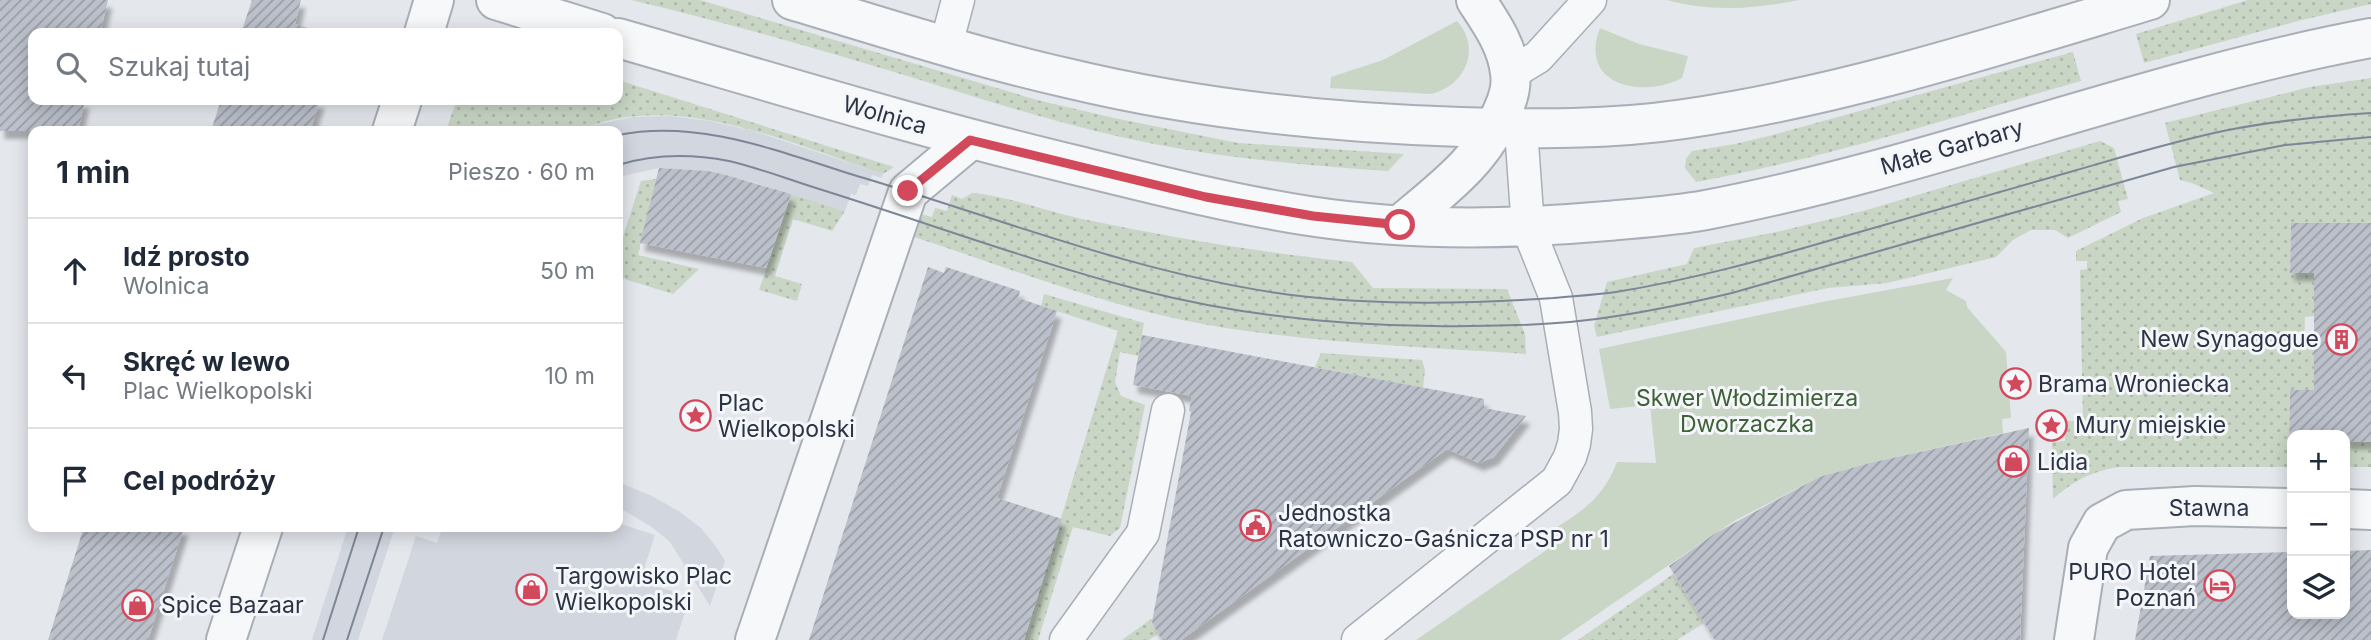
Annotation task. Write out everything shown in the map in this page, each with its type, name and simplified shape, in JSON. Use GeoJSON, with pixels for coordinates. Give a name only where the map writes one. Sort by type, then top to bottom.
{"type":"FeatureCollection","features":[{"type":"Feature","properties":{"kind":"street"},"geometry":{"type":"LineString","coordinates":[[426,28],[434,0]]}},
{"type":"Feature","properties":{"kind":"street"},"geometry":{"type":"LineString","coordinates":[[496,0],[587,28]]}},
{"type":"Feature","properties":{"kind":"street"},"geometry":{"type":"LineString","coordinates":[[792,0],[1067,78],[1205,105],[1385,125],[1508,129],[1593,127],[1682,119],[1788,101],[1907,70],[2150,0]]}},
{"type":"Feature","properties":{"kind":"street"},"geometry":{"type":"LineString","coordinates":[[1476,0],[1501,38],[1510,74],[1508,129]]}},
{"type":"Feature","properties":{"kind":"street","name":"Małe Garbary"},"geometry":{"type":"LineString","coordinates":[[1528,228],[1703,210],[1811,186],[2218,71],[2371,38]]}},
{"type":"Feature","properties":{"kind":"street","name":"Wolnica"},"geometry":{"type":"LineString","coordinates":[[623,39],[970,140],[1206,197],[1313,216],[1400,225],[1528,228]]}},
{"type":"Feature","properties":{"kind":"street"},"geometry":{"type":"LineString","coordinates":[[394,126],[400,105]]}},
{"type":"Feature","properties":{"kind":"street"},"geometry":{"type":"LineString","coordinates":[[1400,225],[1508,129]]}},
{"type":"Feature","properties":{"kind":"street"},"geometry":{"type":"LineString","coordinates":[[755,640],[908,191],[970,140]]}},
{"type":"Feature","properties":{"kind":"street","name":"Stawna"},"geometry":{"type":"LineString","coordinates":[[2074,640],[2088,548],[2102,523],[2126,510],[2195,506],[2287,508]]}},
{"type":"Feature","properties":{"kind":"street"},"geometry":{"type":"LineString","coordinates":[[2350,509],[2371,510]]}},
{"type":"Feature","properties":{"kind":"street"},"geometry":{"type":"LineString","coordinates":[[226,640],[260,532]]}},
{"type":"Feature","properties":{"kind":"lane"},"geometry":{"type":"LineString","coordinates":[[946,45],[958,0]]}},
{"type":"Feature","properties":{"kind":"lane"},"geometry":{"type":"LineString","coordinates":[[1510,74],[1538,57],[1590,0]]}},
{"type":"Feature","properties":{"kind":"lane"},"geometry":{"type":"LineString","coordinates":[[1358,640],[1557,481],[1570,457],[1576,429],[1556,298],[1528,228],[1508,129]]}},
{"type":"Feature","properties":{"kind":"lane"},"geometry":{"type":"LineString","coordinates":[[1066,640],[1143,533],[1168,410]]}},
{"type":"Feature","properties":{"kind":"shaded area"},"geometry":{"type":"Polygon","coordinates":[[[671,116],[754,131],[883,174],[882,178],[872,175],[868,186],[860,184],[856,195],[851,194],[845,211],[708,171],[659,168],[623,176],[623,126],[589,126],[633,117],[671,116]]]}},
{"type":"Feature","properties":{"kind":"shaded area"},"geometry":{"type":"Polygon","coordinates":[[[623,484],[680,512],[701,528],[717,548],[725,561],[710,606],[670,542],[652,527],[623,510],[623,484]]]}},
{"type":"Feature","properties":{"kind":"shaded area","name":"Targowisko Plac Wielkopolski"},"geometry":{"type":"Polygon","coordinates":[[[623,525],[655,535],[640,581],[690,597],[676,640],[382,640],[416,536],[437,543],[441,532],[623,532],[623,525]]]}},
{"type":"Feature","properties":{"kind":"shaded area"},"geometry":{"type":"Polygon","coordinates":[[[346,532],[393,532],[358,640],[312,640],[346,532]]]}},
{"type":"Feature","properties":{"kind":"green space"},"geometry":{"type":"Polygon","coordinates":[[[631,0],[700,0],[1037,100],[1238,143],[1404,154],[1388,171],[1254,159],[1154,144],[1061,122],[788,41],[631,0]]]}},
{"type":"Feature","properties":{"kind":"green space"},"geometry":{"type":"Polygon","coordinates":[[[1667,0],[1799,0],[1716,8],[1667,0]]]}},
{"type":"Feature","properties":{"kind":"green space"},"geometry":{"type":"Polygon","coordinates":[[[2248,0],[2371,0],[2371,4],[2144,63],[2136,34],[2248,0]]]}},
{"type":"Feature","properties":{"kind":"green space"},"geometry":{"type":"Polygon","coordinates":[[[1457,21],[1468,43],[1469,54],[1461,75],[1443,90],[1431,94],[1330,88],[1331,77],[1383,60],[1457,21]]]}},
{"type":"Feature","properties":{"kind":"green space"},"geometry":{"type":"Polygon","coordinates":[[[1600,28],[1639,44],[1688,56],[1682,78],[1649,87],[1618,82],[1606,74],[1598,63],[1596,47],[1600,28]]]}},
{"type":"Feature","properties":{"kind":"green space"},"geometry":{"type":"Polygon","coordinates":[[[2073,52],[2081,81],[1890,136],[1745,172],[1696,182],[1685,168],[1686,159],[1692,151],[1773,135],[2073,52]]]}},
{"type":"Feature","properties":{"kind":"green space"},"geometry":{"type":"Polygon","coordinates":[[[2371,78],[2371,223],[2291,223],[2290,272],[2317,273],[2314,316],[2305,317],[2304,346],[2314,347],[2316,390],[2290,391],[2287,467],[2118,467],[2083,478],[2053,499],[2052,442],[2065,441],[2064,421],[2074,421],[2074,426],[2083,425],[2080,270],[2087,269],[2087,261],[2076,261],[2076,251],[2143,218],[2214,193],[2180,180],[2165,123],[2310,87],[2371,78]]]}},
{"type":"Feature","properties":{"kind":"green space"},"geometry":{"type":"Polygon","coordinates":[[[623,82],[894,167],[883,174],[772,136],[692,118],[653,115],[614,119],[593,126],[448,126],[455,105],[623,105],[623,82]]]}},
{"type":"Feature","properties":{"kind":"green space"},"geometry":{"type":"Polygon","coordinates":[[[2100,141],[2114,148],[2128,199],[2118,201],[2121,212],[2068,238],[2055,230],[2031,230],[2013,240],[1996,257],[1887,283],[1828,288],[1597,337],[1594,326],[1607,282],[1687,264],[1694,248],[1863,211],[2100,141]]]}},
{"type":"Feature","properties":{"kind":"green space"},"geometry":{"type":"Polygon","coordinates":[[[656,179],[638,255],[699,269],[673,294],[623,279],[623,237],[641,181],[656,179]]]}},
{"type":"Feature","properties":{"kind":"green space"},"geometry":{"type":"Polygon","coordinates":[[[972,193],[1153,233],[1252,250],[1352,262],[1373,288],[1507,289],[1525,334],[1526,354],[1327,340],[1208,325],[1094,297],[908,235],[910,228],[916,229],[921,214],[932,217],[935,208],[947,211],[952,195],[962,199],[972,193]]]}},
{"type":"Feature","properties":{"kind":"green space"},"geometry":{"type":"Polygon","coordinates":[[[791,194],[845,211],[832,231],[793,219],[775,276],[802,284],[797,301],[759,290],[791,194]]]}},
{"type":"Feature","properties":{"kind":"green space","name":"Skwer Włodzimierza Dworzaczka"},"geometry":{"type":"Polygon","coordinates":[[[1953,278],[1946,290],[1966,301],[1967,307],[2006,352],[2011,418],[2002,419],[2003,433],[1819,477],[1736,520],[1560,640],[1416,640],[1548,549],[1540,538],[1586,507],[1603,488],[1617,462],[1656,463],[1650,405],[1610,409],[1599,349],[1822,302],[1953,278]]]}},
{"type":"Feature","properties":{"kind":"green space"},"geometry":{"type":"Polygon","coordinates":[[[1044,294],[1144,323],[1138,356],[1120,352],[1115,382],[1121,396],[1145,405],[1120,528],[1110,536],[1073,527],[1038,640],[1024,640],[1118,331],[1041,306],[1044,294]]]}},
{"type":"Feature","properties":{"kind":"green space"},"geometry":{"type":"Polygon","coordinates":[[[1321,353],[1422,360],[1425,370],[1423,388],[1315,367],[1321,353]]]}},
{"type":"Feature","properties":{"kind":"green space"},"geometry":{"type":"Polygon","coordinates":[[[2350,441],[2371,442],[2371,467],[2350,467],[2350,441]]]}},
{"type":"Feature","properties":{"kind":"green space"},"geometry":{"type":"Polygon","coordinates":[[[1673,574],[1704,623],[1677,640],[1578,640],[1673,574]]]}},
{"type":"Feature","properties":{"kind":"green space"},"geometry":{"type":"Polygon","coordinates":[[[1151,619],[1158,634],[1149,640],[1122,640],[1151,619]]]}},
{"type":"Feature","properties":{"kind":"building"},"geometry":{"type":"Polygon","coordinates":[[[0,0],[108,0],[101,28],[28,28],[28,105],[84,105],[79,126],[28,126],[28,131],[0,131],[0,0]]]}},
{"type":"Feature","properties":{"kind":"building"},"geometry":{"type":"Polygon","coordinates":[[[252,0],[301,0],[295,24],[308,28],[243,28],[252,0]]]}},
{"type":"Feature","properties":{"kind":"building"},"geometry":{"type":"Polygon","coordinates":[[[219,105],[318,105],[312,126],[213,126],[219,105]]]}},
{"type":"Feature","properties":{"kind":"building"},"geometry":{"type":"Polygon","coordinates":[[[659,168],[708,171],[791,194],[766,268],[640,243],[659,168]]]}},
{"type":"Feature","properties":{"kind":"building","name":"New Synagogue"},"geometry":{"type":"Polygon","coordinates":[[[2291,223],[2371,223],[2371,442],[2350,441],[2350,430],[2289,430],[2290,390],[2314,390],[2314,273],[2290,273],[2291,223]]]}},
{"type":"Feature","properties":{"kind":"building"},"geometry":{"type":"Polygon","coordinates":[[[928,267],[944,273],[946,267],[1020,291],[1018,298],[1057,311],[997,498],[1062,519],[1024,640],[809,640],[928,267]]]}},
{"type":"Feature","properties":{"kind":"building","name":"Jednostka Ratowniczo-Gaśnicza PSP nr 1"},"geometry":{"type":"Polygon","coordinates":[[[1142,335],[1484,399],[1484,408],[1526,416],[1494,457],[1479,463],[1447,449],[1181,640],[1172,640],[1160,637],[1152,622],[1192,396],[1133,385],[1142,335]]]}},
{"type":"Feature","properties":{"kind":"building"},"geometry":{"type":"Polygon","coordinates":[[[2029,428],[2020,640],[1715,640],[1669,566],[1714,534],[1819,477],[1874,462],[2029,428]]]}},
{"type":"Feature","properties":{"kind":"building"},"geometry":{"type":"Polygon","coordinates":[[[82,532],[182,532],[148,640],[48,640],[82,532]]]}},
{"type":"Feature","properties":{"kind":"building","name":"PURO Hotel Poznań"},"geometry":{"type":"Polygon","coordinates":[[[2371,550],[2371,640],[2135,640],[2150,556],[2287,552],[2287,619],[2350,619],[2350,551],[2371,550]]]}},
{"type":"Feature","properties":{"kind":"tram line"},"geometry":{"type":"LineString","coordinates":[[623,134],[681,131],[742,141],[1128,261],[1236,286],[1324,299],[1455,303],[1592,295],[1671,282],[1781,254],[2188,139],[2263,124],[2371,113]]}},
{"type":"Feature","properties":{"kind":"tram line"},"geometry":{"type":"LineString","coordinates":[[623,164],[674,156],[729,161],[1061,267],[1144,291],[1224,308],[1346,323],[1488,326],[1581,321],[1689,303],[2174,167],[2285,145],[2371,137]]}},
{"type":"Feature","properties":{"kind":"tram line"},"geometry":{"type":"LineString","coordinates":[[323,640],[357,532]]}},
{"type":"Feature","properties":{"kind":"tram line"},"geometry":{"type":"LineString","coordinates":[[347,640],[382,532]]}},
{"type":"Feature","properties":{"kind":"place","name":"New Synagogue"},"geometry":{"type":"Point","coordinates":[2342,339]}},
{"type":"Feature","properties":{"kind":"place","name":"Brama Wroniecka"},"geometry":{"type":"Point","coordinates":[2015,384]}},
{"type":"Feature","properties":{"kind":"place","name":"Plac Wielkopolski"},"geometry":{"type":"Point","coordinates":[695,416]}},
{"type":"Feature","properties":{"kind":"place","name":"Mury miejskie"},"geometry":{"type":"Point","coordinates":[2052,425]}},
{"type":"Feature","properties":{"kind":"place","name":"Lidia"},"geometry":{"type":"Point","coordinates":[2014,462]}},
{"type":"Feature","properties":{"kind":"place","name":"Jednostka Ratowniczo-Gaśnicza PSP nr 1"},"geometry":{"type":"Point","coordinates":[1255,526]}},
{"type":"Feature","properties":{"kind":"place","name":"PURO Hotel Poznań"},"geometry":{"type":"Point","coordinates":[2219,585]}},
{"type":"Feature","properties":{"kind":"place","name":"Targowisko Plac Wielkopolski"},"geometry":{"type":"Point","coordinates":[532,589]}},
{"type":"Feature","properties":{"kind":"place","name":"Spice Bazaar"},"geometry":{"type":"Point","coordinates":[138,605]}},
{"type":"Feature","properties":{"kind":"route"},"geometry":{"type":"LineString","coordinates":[[908,191],[970,140],[1206,197],[1313,216],[1400,225]]}}]}
